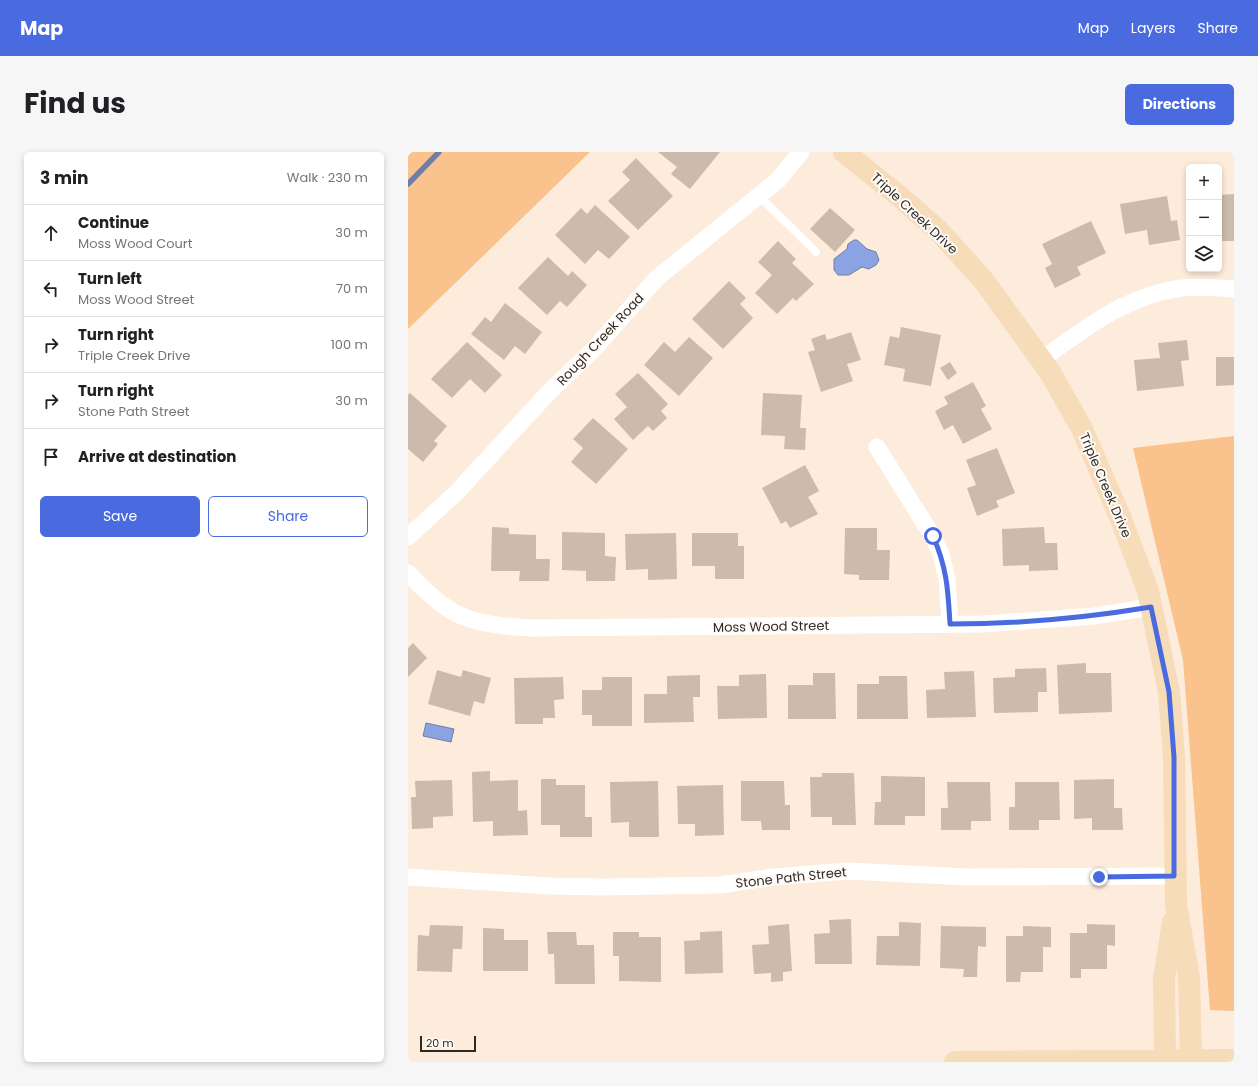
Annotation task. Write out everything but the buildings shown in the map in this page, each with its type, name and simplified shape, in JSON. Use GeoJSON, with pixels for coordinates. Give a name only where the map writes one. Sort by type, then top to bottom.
{"type":"FeatureCollection","features":[{"type":"Feature","properties":{"kind":"street","name":"Rough Creek Road"},"geometry":{"type":"LineString","coordinates":[[408,537],[456,494],[549,392],[592,351],[657,278],[778,180],[801,152]]}},
{"type":"Feature","properties":{"kind":"street","name":"Triple Creek Drive"},"geometry":{"type":"LineString","coordinates":[[844,152],[899,196],[938,230],[984,281],[1041,360],[1082,429],[1102,473],[1142,576],[1151,607],[1169,692],[1174,757],[1174,876],[1176,905],[1189,977],[1191,1061]]}},
{"type":"Feature","properties":{"kind":"street"},"geometry":{"type":"LineString","coordinates":[[1041,360],[1096,321],[1118,308],[1143,297],[1182,288],[1204,287],[1234,289]]}},
{"type":"Feature","properties":{"kind":"street"},"geometry":{"type":"LineString","coordinates":[[877,447],[933,536],[941,554],[947,579],[950,624]]}},
{"type":"Feature","properties":{"kind":"street","name":"Moss Wood Street"},"geometry":{"type":"LineString","coordinates":[[408,573],[446,609],[466,620],[496,626],[532,628],[984,624],[1094,616],[1151,607]]}},
{"type":"Feature","properties":{"kind":"street","name":"Stone Path Street"},"geometry":{"type":"LineString","coordinates":[[408,877],[550,886],[603,886],[720,885],[848,871],[968,878],[1174,876]]}},
{"type":"Feature","properties":{"kind":"street","name":"Triple Creek Drive"},"geometry":{"type":"LineString","coordinates":[[1165,1061],[1164,978],[1176,905]]}},
{"type":"Feature","properties":{"kind":"street"},"geometry":{"type":"LineString","coordinates":[[955,1062],[1234,1060]]}},
{"type":"Feature","properties":{"kind":"lane"},"geometry":{"type":"LineString","coordinates":[[759,196],[816,252]]}},
{"type":"Feature","properties":{"kind":"shaded area"},"geometry":{"type":"Polygon","coordinates":[[[408,152],[590,152],[408,329],[408,152]]]}},
{"type":"Feature","properties":{"kind":"shaded area"},"geometry":{"type":"Polygon","coordinates":[[[1234,436],[1234,1011],[1210,1010],[1183,660],[1133,448],[1234,436]]]}},
{"type":"Feature","properties":{"kind":"water"},"geometry":{"type":"Polygon","coordinates":[[[854,240],[857,240],[867,249],[876,252],[879,260],[876,265],[869,269],[862,267],[849,275],[838,275],[834,270],[834,259],[847,249],[848,244],[854,240]]]}},
{"type":"Feature","properties":{"kind":"water"},"geometry":{"type":"Polygon","coordinates":[[[426,723],[454,729],[451,742],[423,736],[426,723]]]}},
{"type":"Feature","properties":{"kind":"waterway"},"geometry":{"type":"LineString","coordinates":[[408,184],[439,152]]}},
{"type":"Feature","properties":{"kind":"route"},"geometry":{"type":"LineString","coordinates":[[933,536],[941,554],[947,579],[950,624],[984,624],[1094,616],[1151,607],[1169,692],[1174,757],[1174,876],[1099,877]]}}]}
